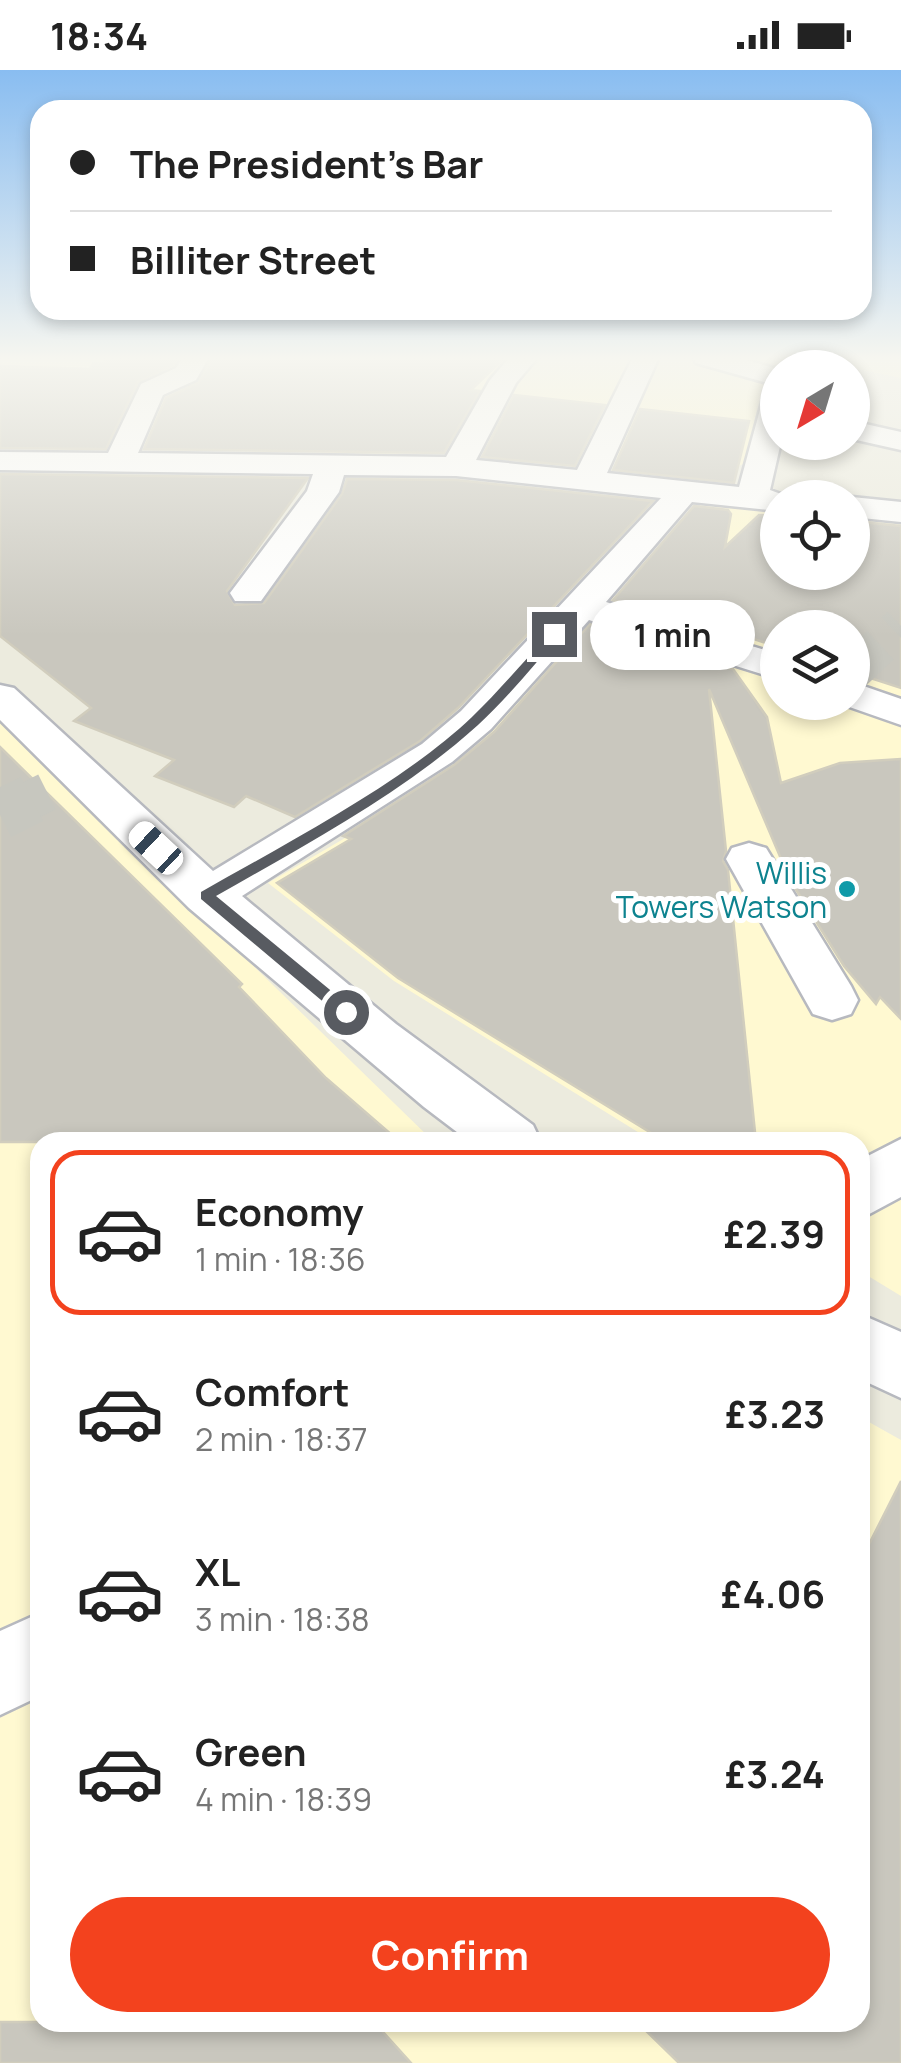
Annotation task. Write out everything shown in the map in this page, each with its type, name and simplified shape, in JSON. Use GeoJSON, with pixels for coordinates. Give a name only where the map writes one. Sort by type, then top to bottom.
{"type":"FeatureCollection","features":[{"type":"Feature","properties":{"kind":"street"},"geometry":{"type":"LineString","coordinates":[[120,460],[124,450]]}},
{"type":"Feature","properties":{"kind":"street"},"geometry":{"type":"LineString","coordinates":[[456,467],[465,450]]}},
{"type":"Feature","properties":{"kind":"street"},"geometry":{"type":"LineString","coordinates":[[589,478],[602,450]]}},
{"type":"Feature","properties":{"kind":"street"},"geometry":{"type":"LineString","coordinates":[[0,461],[456,467],[589,478],[760,499]]}},
{"type":"Feature","properties":{"kind":"street"},"geometry":{"type":"LineString","coordinates":[[248,593],[323,492],[332,465]]}},
{"type":"Feature","properties":{"kind":"street"},"geometry":{"type":"LineString","coordinates":[[206,896],[305,839],[436,753],[476,720],[667,515],[683,490]]}},
{"type":"Feature","properties":{"kind":"street"},"geometry":{"type":"LineString","coordinates":[[870,509],[901,512]]}},
{"type":"Feature","properties":{"kind":"street"},"geometry":{"type":"LineString","coordinates":[[580,606],[760,661]]}},
{"type":"Feature","properties":{"kind":"street"},"geometry":{"type":"LineString","coordinates":[[0,697],[63,785],[499,1132]]}},
{"type":"Feature","properties":{"kind":"street"},"geometry":{"type":"LineString","coordinates":[[870,701],[901,713]]}},
{"type":"Feature","properties":{"kind":"street"},"geometry":{"type":"LineString","coordinates":[[749,859],[832,1000]]}},
{"type":"Feature","properties":{"kind":"street"},"geometry":{"type":"LineString","coordinates":[[870,1185],[901,1164]]}},
{"type":"Feature","properties":{"kind":"street"},"geometry":{"type":"LineString","coordinates":[[870,1350],[901,1366]]}},
{"type":"Feature","properties":{"kind":"street"},"geometry":{"type":"LineString","coordinates":[[0,1675],[30,1658]]}},
{"type":"Feature","properties":{"kind":"shaded area"},"geometry":{"type":"Polygon","coordinates":[[[280,450],[435,450],[383,455],[280,450]]]}},
{"type":"Feature","properties":{"kind":"shaded area"},"geometry":{"type":"Polygon","coordinates":[[[539,450],[748,450],[745,463],[733,469],[539,450]]]}},
{"type":"Feature","properties":{"kind":"shaded area"},"geometry":{"type":"Polygon","coordinates":[[[701,504],[760,511],[760,590],[870,590],[870,516],[901,519],[901,1296],[870,1277],[870,1132],[638,1132],[394,981],[268,883],[381,817],[476,747],[606,602],[664,562],[701,504]]]}},
{"type":"Feature","properties":{"kind":"shaded area"},"geometry":{"type":"Polygon","coordinates":[[[0,719],[424,1132],[30,1132],[30,2032],[870,2032],[870,1423],[901,1440],[901,2063],[0,2063],[0,719]]]}},
{"type":"Feature","properties":{"kind":"building"},"geometry":{"type":"Polygon","coordinates":[[[219,450],[446,450],[444,453],[219,450]]]}},
{"type":"Feature","properties":{"kind":"building"},"geometry":{"type":"Polygon","coordinates":[[[486,450],[583,450],[575,466],[482,457],[486,450]]]}},
{"type":"Feature","properties":{"kind":"building"},"geometry":{"type":"Polygon","coordinates":[[[622,450],[742,450],[734,483],[613,470],[622,450]]]}},
{"type":"Feature","properties":{"kind":"building"},"geometry":{"type":"Polygon","coordinates":[[[0,474],[308,478],[227,591],[235,605],[264,603],[342,494],[347,479],[456,480],[653,501],[458,708],[420,741],[295,817],[246,796],[234,807],[155,776],[174,760],[74,721],[91,708],[0,636],[0,474]]]}},
{"type":"Feature","properties":{"kind":"building"},"geometry":{"type":"Polygon","coordinates":[[[694,506],[728,510],[731,514],[725,547],[760,515],[760,590],[870,590],[870,523],[901,526],[901,688],[870,678],[870,610],[760,610],[760,641],[700,621],[705,628],[613,600],[694,506]]]}},
{"type":"Feature","properties":{"kind":"building"},"geometry":{"type":"Polygon","coordinates":[[[590,624],[733,669],[760,707],[760,720],[768,720],[781,783],[840,763],[901,759],[901,1019],[880,997],[876,1004],[844,966],[790,880],[709,689],[726,851],[723,861],[728,870],[755,1132],[650,1132],[398,978],[277,883],[351,839],[343,836],[454,765],[494,732],[590,624]]]}},
{"type":"Feature","properties":{"kind":"building"},"geometry":{"type":"Polygon","coordinates":[[[0,747],[242,984],[239,987],[326,1078],[388,1132],[30,1132],[30,1142],[0,1142],[0,747]]]}},
{"type":"Feature","properties":{"kind":"building"},"geometry":{"type":"Polygon","coordinates":[[[901,1481],[901,2063],[679,2063],[647,2032],[870,2032],[870,1542],[901,1481]]]}},
{"type":"Feature","properties":{"kind":"building"},"geometry":{"type":"Polygon","coordinates":[[[0,2022],[30,2022],[30,2032],[383,2032],[411,2063],[0,2063],[0,2022]]]}},
{"type":"Feature","properties":{"kind":"tunnel"},"geometry":{"type":"LineString","coordinates":[[870,655],[901,626]]}},
{"type":"Feature","properties":{"kind":"tunnel"},"geometry":{"type":"LineString","coordinates":[[27,802],[47,792]]}},
{"type":"Feature","properties":{"kind":"tunnel"},"geometry":{"type":"LineString","coordinates":[[0,815],[32,799]]}},
{"type":"Feature","properties":{"kind":"place","name":"Willis Towers Watson"},"geometry":{"type":"Point","coordinates":[847,889]}},
{"type":"Feature","properties":{"kind":"route"},"geometry":{"type":"LineString","coordinates":[[346,1012],[206,896],[305,839],[436,753],[476,720],[554,634]]}}]}
